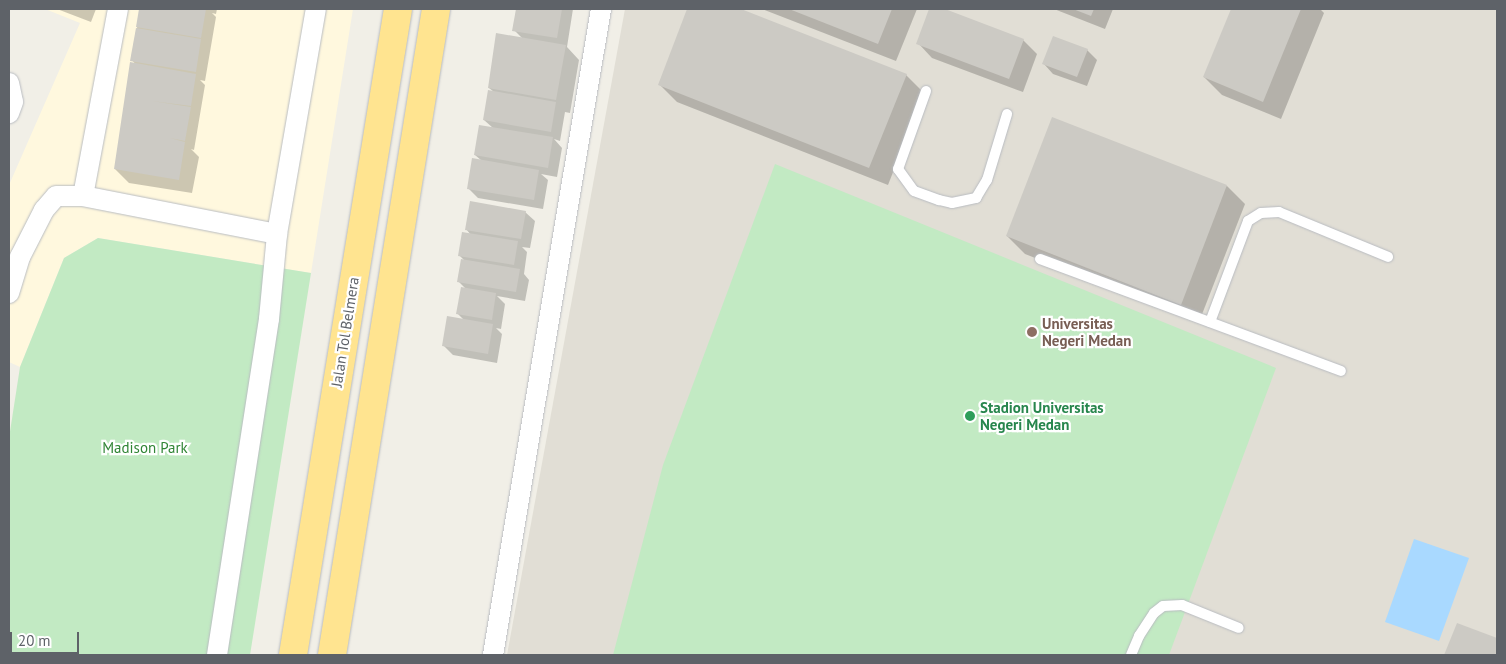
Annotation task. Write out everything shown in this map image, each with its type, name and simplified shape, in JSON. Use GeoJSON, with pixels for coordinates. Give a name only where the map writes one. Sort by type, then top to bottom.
{"type":"FeatureCollection","features":[{"type":"Feature","properties":{"kind":"highway","name":"Jalan Tol Belmera"},"geometry":{"type":"LineString","coordinates":[[293,655],[398,9]]}},
{"type":"Feature","properties":{"kind":"highway"},"geometry":{"type":"LineString","coordinates":[[332,655],[436,9]]}},
{"type":"Feature","properties":{"kind":"street"},"geometry":{"type":"LineString","coordinates":[[83,196],[118,9]]}},
{"type":"Feature","properties":{"kind":"street"},"geometry":{"type":"LineString","coordinates":[[217,655],[269,319],[277,234],[316,9]]}},
{"type":"Feature","properties":{"kind":"street"},"geometry":{"type":"LineString","coordinates":[[493,655],[601,9]]}},
{"type":"Feature","properties":{"kind":"street"},"geometry":{"type":"LineString","coordinates":[[9,83],[13,102],[9,113]]}},
{"type":"Feature","properties":{"kind":"street"},"geometry":{"type":"LineString","coordinates":[[9,294],[20,257],[44,210],[56,196],[83,196],[277,234]]}},
{"type":"Feature","properties":{"kind":"lane"},"geometry":{"type":"LineString","coordinates":[[926,91],[898,169],[914,191],[939,200],[952,202],[976,198],[987,180],[1007,114]]}},
{"type":"Feature","properties":{"kind":"lane"},"geometry":{"type":"LineString","coordinates":[[1210,322],[1248,221],[1261,213],[1279,212],[1388,256]]}},
{"type":"Feature","properties":{"kind":"lane"},"geometry":{"type":"LineString","coordinates":[[1040,258],[1341,371]]}},
{"type":"Feature","properties":{"kind":"lane"},"geometry":{"type":"LineString","coordinates":[[1131,655],[1139,636],[1154,614],[1163,606],[1182,605],[1239,628]]}},
{"type":"Feature","properties":{"kind":"shaded area"},"geometry":{"type":"Polygon","coordinates":[[[45,9],[353,9],[311,273],[98,238],[64,258],[20,367],[9,362],[9,185],[80,23],[45,9]]]}},
{"type":"Feature","properties":{"kind":"shaded area","name":"Universitas Negeri Medan"},"geometry":{"type":"Polygon","coordinates":[[[625,9],[1497,9],[1497,655],[507,655],[625,9]]]}},
{"type":"Feature","properties":{"kind":"green space","name":"Stadion Universitas Negeri Medan"},"geometry":{"type":"Polygon","coordinates":[[[775,164],[1276,368],[1169,655],[613,655],[663,465],[775,164]]]}},
{"type":"Feature","properties":{"kind":"green space","name":"Madison Park"},"geometry":{"type":"Polygon","coordinates":[[[98,238],[311,273],[250,655],[9,655],[9,438],[20,367],[64,258],[98,238]]]}},
{"type":"Feature","properties":{"kind":"water"},"geometry":{"type":"Polygon","coordinates":[[[1414,539],[1469,558],[1439,641],[1385,622],[1414,539]]]}},
{"type":"Feature","properties":{"kind":"building"},"geometry":{"type":"Polygon","coordinates":[[[139,9],[206,9],[201,38],[136,27],[139,9]]]}},
{"type":"Feature","properties":{"kind":"building"},"geometry":{"type":"Polygon","coordinates":[[[516,9],[562,9],[557,38],[512,31],[516,9]]]}},
{"type":"Feature","properties":{"kind":"building"},"geometry":{"type":"Polygon","coordinates":[[[687,9],[741,9],[907,74],[869,168],[658,85],[687,9]]]}},
{"type":"Feature","properties":{"kind":"building"},"geometry":{"type":"Polygon","coordinates":[[[789,9],[892,9],[878,44],[789,9]]]}},
{"type":"Feature","properties":{"kind":"building"},"geometry":{"type":"Polygon","coordinates":[[[929,9],[945,9],[1024,39],[1009,79],[916,44],[929,9]]]}},
{"type":"Feature","properties":{"kind":"building"},"geometry":{"type":"Polygon","coordinates":[[[1073,9],[1094,9],[1091,16],[1073,9]]]}},
{"type":"Feature","properties":{"kind":"building"},"geometry":{"type":"Polygon","coordinates":[[[1231,9],[1301,9],[1263,102],[1203,77],[1231,9]]]}},
{"type":"Feature","properties":{"kind":"building"},"geometry":{"type":"Polygon","coordinates":[[[136,28],[201,39],[196,72],[130,61],[136,28]]]}},
{"type":"Feature","properties":{"kind":"building"},"geometry":{"type":"Polygon","coordinates":[[[496,33],[566,45],[556,100],[488,88],[496,33]]]}},
{"type":"Feature","properties":{"kind":"building"},"geometry":{"type":"Polygon","coordinates":[[[1053,36],[1088,49],[1077,77],[1042,64],[1053,36]]]}},
{"type":"Feature","properties":{"kind":"building"},"geometry":{"type":"Polygon","coordinates":[[[130,62],[196,74],[191,106],[152,101],[191,107],[185,141],[170,138],[185,142],[179,180],[114,169],[130,62]]]}},
{"type":"Feature","properties":{"kind":"building"},"geometry":{"type":"Polygon","coordinates":[[[488,90],[556,102],[551,132],[483,120],[488,90]]]}},
{"type":"Feature","properties":{"kind":"building"},"geometry":{"type":"Polygon","coordinates":[[[1052,117],[1227,185],[1181,305],[1006,236],[1052,117]]]}},
{"type":"Feature","properties":{"kind":"building"},"geometry":{"type":"Polygon","coordinates":[[[479,125],[553,137],[548,168],[474,155],[479,125]]]}},
{"type":"Feature","properties":{"kind":"building"},"geometry":{"type":"Polygon","coordinates":[[[472,158],[539,170],[534,200],[467,189],[472,158]]]}},
{"type":"Feature","properties":{"kind":"building"},"geometry":{"type":"Polygon","coordinates":[[[470,201],[526,211],[521,239],[465,230],[470,201]]]}},
{"type":"Feature","properties":{"kind":"building"},"geometry":{"type":"Polygon","coordinates":[[[462,232],[518,241],[514,265],[458,256],[462,232]]]}},
{"type":"Feature","properties":{"kind":"building"},"geometry":{"type":"Polygon","coordinates":[[[461,259],[520,269],[516,292],[457,282],[461,259]]]}},
{"type":"Feature","properties":{"kind":"building"},"geometry":{"type":"Polygon","coordinates":[[[461,287],[496,293],[492,320],[456,314],[461,287]]]}},
{"type":"Feature","properties":{"kind":"building"},"geometry":{"type":"Polygon","coordinates":[[[447,316],[493,324],[488,354],[442,346],[447,316]]]}},
{"type":"Feature","properties":{"kind":"building"},"geometry":{"type":"Polygon","coordinates":[[[1457,623],[1497,638],[1497,655],[1444,655],[1457,623]]]}},
{"type":"Feature","properties":{"kind":"place","name":"Universitas Negeri Medan"},"geometry":{"type":"Point","coordinates":[1032,332]}},
{"type":"Feature","properties":{"kind":"place","name":"Stadion Universitas Negeri Medan"},"geometry":{"type":"Point","coordinates":[970,416]}}]}
